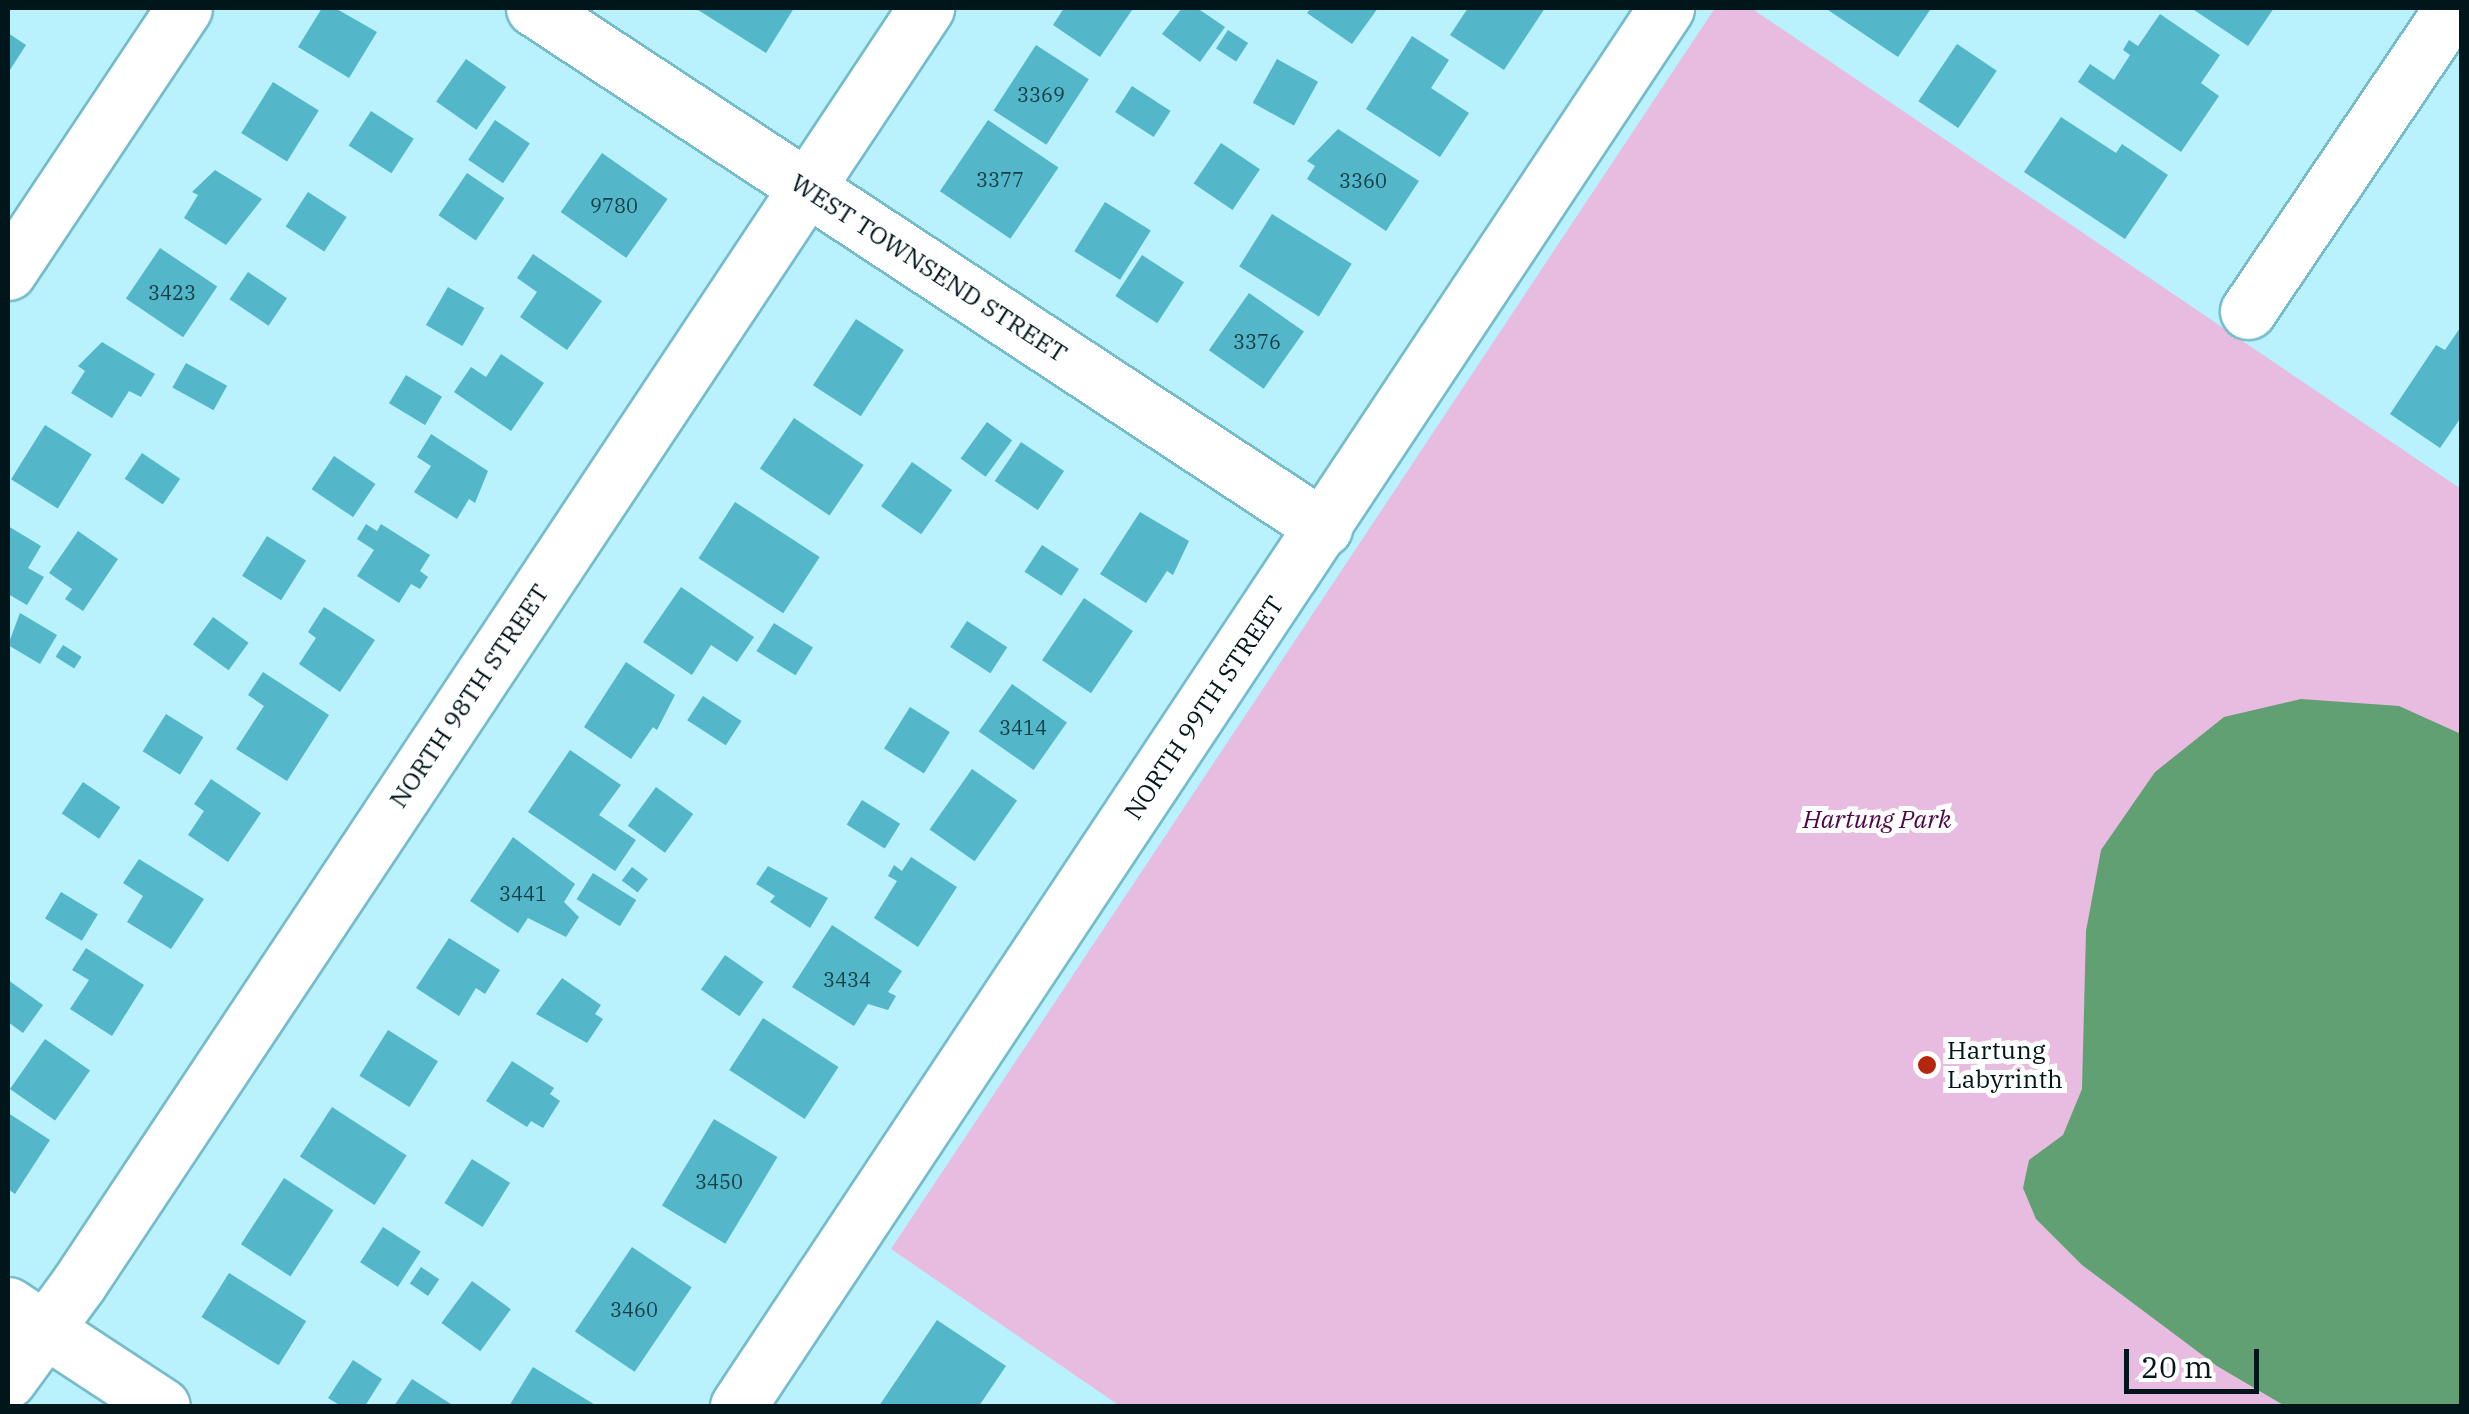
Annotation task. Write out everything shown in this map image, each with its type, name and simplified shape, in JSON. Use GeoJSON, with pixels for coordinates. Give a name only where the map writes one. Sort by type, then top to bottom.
{"type":"FeatureCollection","features":[{"type":"Feature","properties":{"kind":"street"},"geometry":{"type":"LineString","coordinates":[[8,272],[184,8]]}},
{"type":"Feature","properties":{"kind":"street","name":"WEST TOWNSEND STREET"},"geometry":{"type":"LineString","coordinates":[[534,8],[1324,528]]}},
{"type":"Feature","properties":{"kind":"street","name":"NORTH 98TH STREET"},"geometry":{"type":"LineString","coordinates":[[8,1380],[27,1318],[808,188],[926,8]]}},
{"type":"Feature","properties":{"kind":"street","name":"NORTH 99TH STREET"},"geometry":{"type":"LineString","coordinates":[[738,1406],[1666,8]]}},
{"type":"Feature","properties":{"kind":"street"},"geometry":{"type":"LineString","coordinates":[[2248,311],[2452,8]]}},
{"type":"Feature","properties":{"kind":"street"},"geometry":{"type":"LineString","coordinates":[[27,1318],[162,1406]]}},
{"type":"Feature","properties":{"kind":"green space","name":"Hartung Park"},"geometry":{"type":"Polygon","coordinates":[[[1715,8],[1751,8],[2461,489],[2461,1406],[1120,1406],[891,1249],[1715,8]]]}},
{"type":"Feature","properties":{"kind":"shaded area"},"geometry":{"type":"Polygon","coordinates":[[[2301,699],[2399,706],[2461,734],[2461,1406],[2285,1406],[2217,1366],[2082,1265],[2036,1219],[2023,1188],[2029,1160],[2063,1135],[2082,1089],[2086,931],[2101,850],[2155,772],[2224,717],[2301,699]]]}},
{"type":"Feature","properties":{"kind":"building"},"geometry":{"type":"Polygon","coordinates":[[[322,8],[335,8],[377,32],[349,78],[298,47],[322,8]]]}},
{"type":"Feature","properties":{"kind":"building"},"geometry":{"type":"Polygon","coordinates":[[[695,8],[794,8],[766,53],[695,8]]]}},
{"type":"Feature","properties":{"kind":"building"},"geometry":{"type":"Polygon","coordinates":[[[1064,8],[1132,10],[1100,57],[1053,25],[1064,8]]]}},
{"type":"Feature","properties":{"kind":"building"},"geometry":{"type":"Polygon","coordinates":[[[1182,8],[1197,8],[1225,27],[1200,62],[1162,34],[1182,8]]]}},
{"type":"Feature","properties":{"kind":"building"},"geometry":{"type":"Polygon","coordinates":[[[1311,8],[1378,8],[1352,44],[1307,13],[1311,8]]]}},
{"type":"Feature","properties":{"kind":"building"},"geometry":{"type":"Polygon","coordinates":[[[1468,8],[1545,8],[1504,70],[1450,35],[1468,8]]]}},
{"type":"Feature","properties":{"kind":"building"},"geometry":{"type":"Polygon","coordinates":[[[1825,8],[1927,8],[1930,10],[1898,57],[1825,8]]]}},
{"type":"Feature","properties":{"kind":"building"},"geometry":{"type":"Polygon","coordinates":[[[2191,8],[2274,8],[2248,46],[2191,8]]]}},
{"type":"Feature","properties":{"kind":"building"},"geometry":{"type":"Polygon","coordinates":[[[2160,14],[2220,55],[2201,83],[2219,96],[2181,152],[2078,82],[2090,64],[2114,80],[2130,55],[2123,50],[2129,40],[2138,46],[2160,14]]]}},
{"type":"Feature","properties":{"kind":"building"},"geometry":{"type":"Polygon","coordinates":[[[1228,30],[1248,43],[1236,62],[1216,48],[1228,30]]]}},
{"type":"Feature","properties":{"kind":"building"},"geometry":{"type":"Polygon","coordinates":[[[8,33],[26,45],[8,73],[8,33]]]}},
{"type":"Feature","properties":{"kind":"building"},"geometry":{"type":"Polygon","coordinates":[[[1412,36],[1449,60],[1431,88],[1469,113],[1440,157],[1366,109],[1412,36]]]}},
{"type":"Feature","properties":{"kind":"building"},"geometry":{"type":"Polygon","coordinates":[[[1957,44],[1997,71],[1958,128],[1918,101],[1957,44]]]}},
{"type":"Feature","properties":{"kind":"building"},"geometry":{"type":"Polygon","coordinates":[[[1036,45],[1089,79],[1046,145],[994,110],[1036,45]]]}},
{"type":"Feature","properties":{"kind":"building"},"geometry":{"type":"Polygon","coordinates":[[[466,59],[506,87],[476,130],[436,102],[466,59]]]}},
{"type":"Feature","properties":{"kind":"building"},"geometry":{"type":"Polygon","coordinates":[[[1277,59],[1318,82],[1294,126],[1253,103],[1277,59]]]}},
{"type":"Feature","properties":{"kind":"building"},"geometry":{"type":"Polygon","coordinates":[[[273,82],[319,111],[287,161],[241,133],[273,82]]]}},
{"type":"Feature","properties":{"kind":"building"},"geometry":{"type":"Polygon","coordinates":[[[1132,86],[1171,111],[1154,137],[1115,112],[1132,86]]]}},
{"type":"Feature","properties":{"kind":"building"},"geometry":{"type":"Polygon","coordinates":[[[371,111],[414,139],[391,173],[349,145],[371,111]]]}},
{"type":"Feature","properties":{"kind":"building"},"geometry":{"type":"Polygon","coordinates":[[[2061,117],[2116,153],[2122,144],[2168,175],[2125,239],[2024,172],[2061,117]]]}},
{"type":"Feature","properties":{"kind":"building"},"geometry":{"type":"Polygon","coordinates":[[[495,120],[530,143],[503,183],[468,160],[495,120]]]}},
{"type":"Feature","properties":{"kind":"building"},"geometry":{"type":"Polygon","coordinates":[[[988,120],[1058,168],[1010,239],[940,191],[988,120]]]}},
{"type":"Feature","properties":{"kind":"building"},"geometry":{"type":"Polygon","coordinates":[[[1338,129],[1419,181],[1386,231],[1307,179],[1315,166],[1307,161],[1338,129]]]}},
{"type":"Feature","properties":{"kind":"building"},"geometry":{"type":"Polygon","coordinates":[[[1221,143],[1260,169],[1233,210],[1194,184],[1221,143]]]}},
{"type":"Feature","properties":{"kind":"building"},"geometry":{"type":"Polygon","coordinates":[[[602,153],[668,199],[626,258],[561,212],[602,153]]]}},
{"type":"Feature","properties":{"kind":"building"},"geometry":{"type":"Polygon","coordinates":[[[215,170],[262,199],[226,245],[184,218],[198,195],[192,192],[215,170]]]}},
{"type":"Feature","properties":{"kind":"building"},"geometry":{"type":"Polygon","coordinates":[[[467,173],[504,198],[476,240],[438,215],[467,173]]]}},
{"type":"Feature","properties":{"kind":"building"},"geometry":{"type":"Polygon","coordinates":[[[308,192],[347,217],[324,251],[286,226],[308,192]]]}},
{"type":"Feature","properties":{"kind":"building"},"geometry":{"type":"Polygon","coordinates":[[[1105,202],[1151,231],[1120,280],[1074,251],[1105,202]]]}},
{"type":"Feature","properties":{"kind":"building"},"geometry":{"type":"Polygon","coordinates":[[[1272,214],[1352,264],[1319,316],[1239,267],[1272,214]]]}},
{"type":"Feature","properties":{"kind":"building"},"geometry":{"type":"Polygon","coordinates":[[[160,248],[217,287],[183,337],[126,299],[160,248]]]}},
{"type":"Feature","properties":{"kind":"building"},"geometry":{"type":"Polygon","coordinates":[[[533,254],[602,301],[567,350],[520,317],[537,292],[517,278],[533,254]]]}},
{"type":"Feature","properties":{"kind":"building"},"geometry":{"type":"Polygon","coordinates":[[[1142,255],[1184,282],[1157,323],[1115,296],[1142,255]]]}},
{"type":"Feature","properties":{"kind":"building"},"geometry":{"type":"Polygon","coordinates":[[[248,272],[287,298],[269,326],[230,299],[248,272]]]}},
{"type":"Feature","properties":{"kind":"building"},"geometry":{"type":"Polygon","coordinates":[[[448,287],[484,308],[462,346],[426,325],[448,287]]]}},
{"type":"Feature","properties":{"kind":"building"},"geometry":{"type":"Polygon","coordinates":[[[1249,293],[1304,331],[1264,389],[1209,350],[1249,293]]]}},
{"type":"Feature","properties":{"kind":"building"},"geometry":{"type":"Polygon","coordinates":[[[856,319],[904,350],[861,416],[813,385],[856,319]]]}},
{"type":"Feature","properties":{"kind":"building"},"geometry":{"type":"Polygon","coordinates":[[[2462,325],[2462,416],[2440,448],[2390,414],[2436,345],[2445,350],[2462,325]]]}},
{"type":"Feature","properties":{"kind":"building"},"geometry":{"type":"Polygon","coordinates":[[[102,342],[155,374],[141,397],[129,391],[112,418],[71,393],[85,371],[78,366],[102,342]]]}},
{"type":"Feature","properties":{"kind":"building"},"geometry":{"type":"Polygon","coordinates":[[[501,354],[544,383],[511,431],[454,392],[471,367],[486,377],[501,354]]]}},
{"type":"Feature","properties":{"kind":"building"},"geometry":{"type":"Polygon","coordinates":[[[186,363],[227,386],[214,410],[172,387],[186,363]]]}},
{"type":"Feature","properties":{"kind":"building"},"geometry":{"type":"Polygon","coordinates":[[[406,375],[442,397],[425,425],[389,403],[406,375]]]}},
{"type":"Feature","properties":{"kind":"building"},"geometry":{"type":"Polygon","coordinates":[[[794,418],[864,465],[830,516],[760,469],[794,418]]]}},
{"type":"Feature","properties":{"kind":"building"},"geometry":{"type":"Polygon","coordinates":[[[987,422],[1012,440],[986,477],[961,458],[987,422]]]}},
{"type":"Feature","properties":{"kind":"building"},"geometry":{"type":"Polygon","coordinates":[[[45,425],[92,454],[58,508],[11,479],[45,425]]]}},
{"type":"Feature","properties":{"kind":"building"},"geometry":{"type":"Polygon","coordinates":[[[431,434],[488,471],[475,503],[469,499],[457,519],[414,492],[431,466],[417,457],[431,434]]]}},
{"type":"Feature","properties":{"kind":"building"},"geometry":{"type":"Polygon","coordinates":[[[1021,442],[1064,471],[1038,510],[995,481],[1021,442]]]}},
{"type":"Feature","properties":{"kind":"building"},"geometry":{"type":"Polygon","coordinates":[[[142,453],[180,479],[163,504],[125,479],[142,453]]]}},
{"type":"Feature","properties":{"kind":"building"},"geometry":{"type":"Polygon","coordinates":[[[334,456],[375,484],[353,517],[312,489],[334,456]]]}},
{"type":"Feature","properties":{"kind":"building"},"geometry":{"type":"Polygon","coordinates":[[[912,462],[952,490],[921,534],[881,506],[912,462]]]}},
{"type":"Feature","properties":{"kind":"building"},"geometry":{"type":"Polygon","coordinates":[[[735,502],[820,557],[783,613],[699,558],[735,502]]]}},
{"type":"Feature","properties":{"kind":"building"},"geometry":{"type":"Polygon","coordinates":[[[1140,512],[1189,541],[1173,575],[1167,571],[1146,603],[1100,574],[1140,512]]]}},
{"type":"Feature","properties":{"kind":"building"},"geometry":{"type":"Polygon","coordinates":[[[366,524],[377,531],[381,524],[430,555],[420,571],[428,577],[420,589],[411,584],[399,603],[357,576],[374,550],[357,539],[366,524]]]}},
{"type":"Feature","properties":{"kind":"building"},"geometry":{"type":"Polygon","coordinates":[[[8,526],[41,546],[28,568],[44,577],[27,605],[8,594],[8,526]]]}},
{"type":"Feature","properties":{"kind":"building"},"geometry":{"type":"Polygon","coordinates":[[[78,531],[118,559],[83,611],[65,599],[72,589],[49,573],[78,531]]]}},
{"type":"Feature","properties":{"kind":"building"},"geometry":{"type":"Polygon","coordinates":[[[267,536],[306,560],[281,600],[242,576],[267,536]]]}},
{"type":"Feature","properties":{"kind":"building"},"geometry":{"type":"Polygon","coordinates":[[[1042,545],[1079,569],[1061,596],[1025,572],[1042,545]]]}},
{"type":"Feature","properties":{"kind":"building"},"geometry":{"type":"Polygon","coordinates":[[[681,587],[754,637],[737,662],[711,645],[692,675],[643,642],[681,587]]]}},
{"type":"Feature","properties":{"kind":"building"},"geometry":{"type":"Polygon","coordinates":[[[1084,598],[1133,631],[1091,693],[1042,660],[1084,598]]]}},
{"type":"Feature","properties":{"kind":"building"},"geometry":{"type":"Polygon","coordinates":[[[324,607],[375,640],[340,692],[299,664],[316,638],[308,632],[324,607]]]}},
{"type":"Feature","properties":{"kind":"building"},"geometry":{"type":"Polygon","coordinates":[[[20,613],[57,635],[40,664],[8,645],[20,613]]]}},
{"type":"Feature","properties":{"kind":"building"},"geometry":{"type":"Polygon","coordinates":[[[213,617],[249,643],[229,670],[193,645],[213,617]]]}},
{"type":"Feature","properties":{"kind":"building"},"geometry":{"type":"Polygon","coordinates":[[[967,621],[1007,647],[990,673],[950,647],[967,621]]]}},
{"type":"Feature","properties":{"kind":"building"},"geometry":{"type":"Polygon","coordinates":[[[774,623],[813,647],[796,675],[757,651],[774,623]]]}},
{"type":"Feature","properties":{"kind":"building"},"geometry":{"type":"Polygon","coordinates":[[[63,645],[82,657],[74,669],[56,657],[63,645]]]}},
{"type":"Feature","properties":{"kind":"building"},"geometry":{"type":"Polygon","coordinates":[[[626,662],[675,695],[657,730],[653,727],[631,759],[584,727],[626,662]]]}},
{"type":"Feature","properties":{"kind":"building"},"geometry":{"type":"Polygon","coordinates":[[[263,672],[329,715],[287,781],[236,749],[264,706],[248,695],[263,672]]]}},
{"type":"Feature","properties":{"kind":"building"},"geometry":{"type":"Polygon","coordinates":[[[1012,684],[1067,722],[1034,770],[979,732],[1012,684]]]}},
{"type":"Feature","properties":{"kind":"building"},"geometry":{"type":"Polygon","coordinates":[[[703,696],[742,721],[726,745],[687,720],[703,696]]]}},
{"type":"Feature","properties":{"kind":"building"},"geometry":{"type":"Polygon","coordinates":[[[910,707],[950,732],[924,773],[884,749],[910,707]]]}},
{"type":"Feature","properties":{"kind":"building"},"geometry":{"type":"Polygon","coordinates":[[[166,714],[203,737],[180,775],[143,751],[166,714]]]}},
{"type":"Feature","properties":{"kind":"building"},"geometry":{"type":"Polygon","coordinates":[[[570,750],[621,785],[599,815],[636,840],[615,871],[528,812],[570,750]]]}},
{"type":"Feature","properties":{"kind":"building"},"geometry":{"type":"Polygon","coordinates":[[[972,769],[1017,801],[975,861],[930,830],[972,769]]]}},
{"type":"Feature","properties":{"kind":"building"},"geometry":{"type":"Polygon","coordinates":[[[211,779],[261,813],[228,862],[188,835],[204,811],[194,804],[211,779]]]}},
{"type":"Feature","properties":{"kind":"building"},"geometry":{"type":"Polygon","coordinates":[[[83,782],[120,807],[99,839],[62,814],[83,782]]]}},
{"type":"Feature","properties":{"kind":"building"},"geometry":{"type":"Polygon","coordinates":[[[656,787],[693,814],[665,853],[628,826],[656,787]]]}},
{"type":"Feature","properties":{"kind":"building"},"geometry":{"type":"Polygon","coordinates":[[[862,800],[900,824],[885,848],[847,825],[862,800]]]}},
{"type":"Feature","properties":{"kind":"building"},"geometry":{"type":"Polygon","coordinates":[[[513,837],[575,884],[564,902],[579,917],[566,937],[528,918],[518,933],[470,901],[513,837]]]}},
{"type":"Feature","properties":{"kind":"building"},"geometry":{"type":"Polygon","coordinates":[[[911,857],[957,887],[918,947],[874,918],[897,881],[888,876],[894,865],[902,871],[911,857]]]}},
{"type":"Feature","properties":{"kind":"building"},"geometry":{"type":"Polygon","coordinates":[[[139,859],[204,899],[171,949],[127,922],[143,896],[123,883],[139,859]]]}},
{"type":"Feature","properties":{"kind":"building"},"geometry":{"type":"Polygon","coordinates":[[[768,866],[828,898],[810,928],[770,902],[775,896],[756,884],[768,866]]]}},
{"type":"Feature","properties":{"kind":"building"},"geometry":{"type":"Polygon","coordinates":[[[632,867],[648,879],[638,893],[622,881],[632,867]]]}},
{"type":"Feature","properties":{"kind":"building"},"geometry":{"type":"Polygon","coordinates":[[[593,873],[636,900],[620,926],[577,899],[593,873]]]}},
{"type":"Feature","properties":{"kind":"building"},"geometry":{"type":"Polygon","coordinates":[[[61,892],[98,914],[82,941],[45,919],[61,892]]]}},
{"type":"Feature","properties":{"kind":"building"},"geometry":{"type":"Polygon","coordinates":[[[832,925],[902,971],[888,992],[896,996],[888,1010],[868,1004],[854,1026],[792,987],[832,925]]]}},
{"type":"Feature","properties":{"kind":"building"},"geometry":{"type":"Polygon","coordinates":[[[449,938],[500,970],[485,994],[476,988],[459,1016],[416,988],[449,938]]]}},
{"type":"Feature","properties":{"kind":"building"},"geometry":{"type":"Polygon","coordinates":[[[86,948],[144,985],[112,1036],[70,1009],[89,980],[72,970],[86,948]]]}},
{"type":"Feature","properties":{"kind":"building"},"geometry":{"type":"Polygon","coordinates":[[[725,955],[764,982],[739,1016],[701,989],[725,955]]]}},
{"type":"Feature","properties":{"kind":"building"},"geometry":{"type":"Polygon","coordinates":[[[562,978],[601,1005],[595,1014],[603,1019],[587,1043],[536,1014],[562,978]]]}},
{"type":"Feature","properties":{"kind":"building"},"geometry":{"type":"Polygon","coordinates":[[[8,980],[43,1005],[23,1033],[8,1022],[8,980]]]}},
{"type":"Feature","properties":{"kind":"building"},"geometry":{"type":"Polygon","coordinates":[[[763,1018],[838,1067],[805,1119],[729,1070],[763,1018]]]}},
{"type":"Feature","properties":{"kind":"building"},"geometry":{"type":"Polygon","coordinates":[[[388,1030],[438,1061],[409,1107],[359,1076],[388,1030]]]}},
{"type":"Feature","properties":{"kind":"building"},"geometry":{"type":"Polygon","coordinates":[[[45,1039],[90,1071],[55,1121],[10,1089],[45,1039]]]}},
{"type":"Feature","properties":{"kind":"building"},"geometry":{"type":"Polygon","coordinates":[[[512,1061],[554,1088],[550,1094],[560,1101],[543,1128],[531,1121],[527,1127],[486,1101],[512,1061]]]}},
{"type":"Feature","properties":{"kind":"building"},"geometry":{"type":"Polygon","coordinates":[[[332,1107],[407,1155],[375,1205],[300,1156],[332,1107]]]}},
{"type":"Feature","properties":{"kind":"building"},"geometry":{"type":"Polygon","coordinates":[[[8,1113],[50,1140],[15,1194],[8,1189],[8,1113]]]}},
{"type":"Feature","properties":{"kind":"building"},"geometry":{"type":"Polygon","coordinates":[[[714,1119],[777,1157],[725,1244],[662,1206],[714,1119]]]}},
{"type":"Feature","properties":{"kind":"building"},"geometry":{"type":"Polygon","coordinates":[[[472,1159],[510,1183],[483,1227],[444,1203],[472,1159]]]}},
{"type":"Feature","properties":{"kind":"building"},"geometry":{"type":"Polygon","coordinates":[[[284,1178],[333,1210],[290,1276],[241,1244],[284,1178]]]}},
{"type":"Feature","properties":{"kind":"building"},"geometry":{"type":"Polygon","coordinates":[[[383,1227],[421,1252],[398,1287],[360,1262],[383,1227]]]}},
{"type":"Feature","properties":{"kind":"building"},"geometry":{"type":"Polygon","coordinates":[[[632,1247],[692,1287],[635,1372],[575,1332],[632,1247]]]}},
{"type":"Feature","properties":{"kind":"building"},"geometry":{"type":"Polygon","coordinates":[[[421,1267],[439,1279],[428,1296],[410,1284],[421,1267]]]}},
{"type":"Feature","properties":{"kind":"building"},"geometry":{"type":"Polygon","coordinates":[[[229,1273],[306,1321],[279,1365],[201,1317],[229,1273]]]}},
{"type":"Feature","properties":{"kind":"building"},"geometry":{"type":"Polygon","coordinates":[[[472,1281],[511,1309],[480,1351],[441,1323],[472,1281]]]}},
{"type":"Feature","properties":{"kind":"building"},"geometry":{"type":"Polygon","coordinates":[[[937,1320],[1006,1366],[979,1406],[879,1406],[937,1320]]]}},
{"type":"Feature","properties":{"kind":"building"},"geometry":{"type":"Polygon","coordinates":[[[353,1360],[382,1379],[365,1406],[341,1406],[328,1398],[353,1360]]]}},
{"type":"Feature","properties":{"kind":"building"},"geometry":{"type":"Polygon","coordinates":[[[533,1367],[597,1406],[509,1406],[533,1367]]]}},
{"type":"Feature","properties":{"kind":"building"},"geometry":{"type":"Polygon","coordinates":[[[412,1379],[454,1406],[394,1406],[412,1379]]]}},
{"type":"Feature","properties":{"kind":"place","name":"Hartung Labyrinth"},"geometry":{"type":"Point","coordinates":[1927,1065]}}]}
